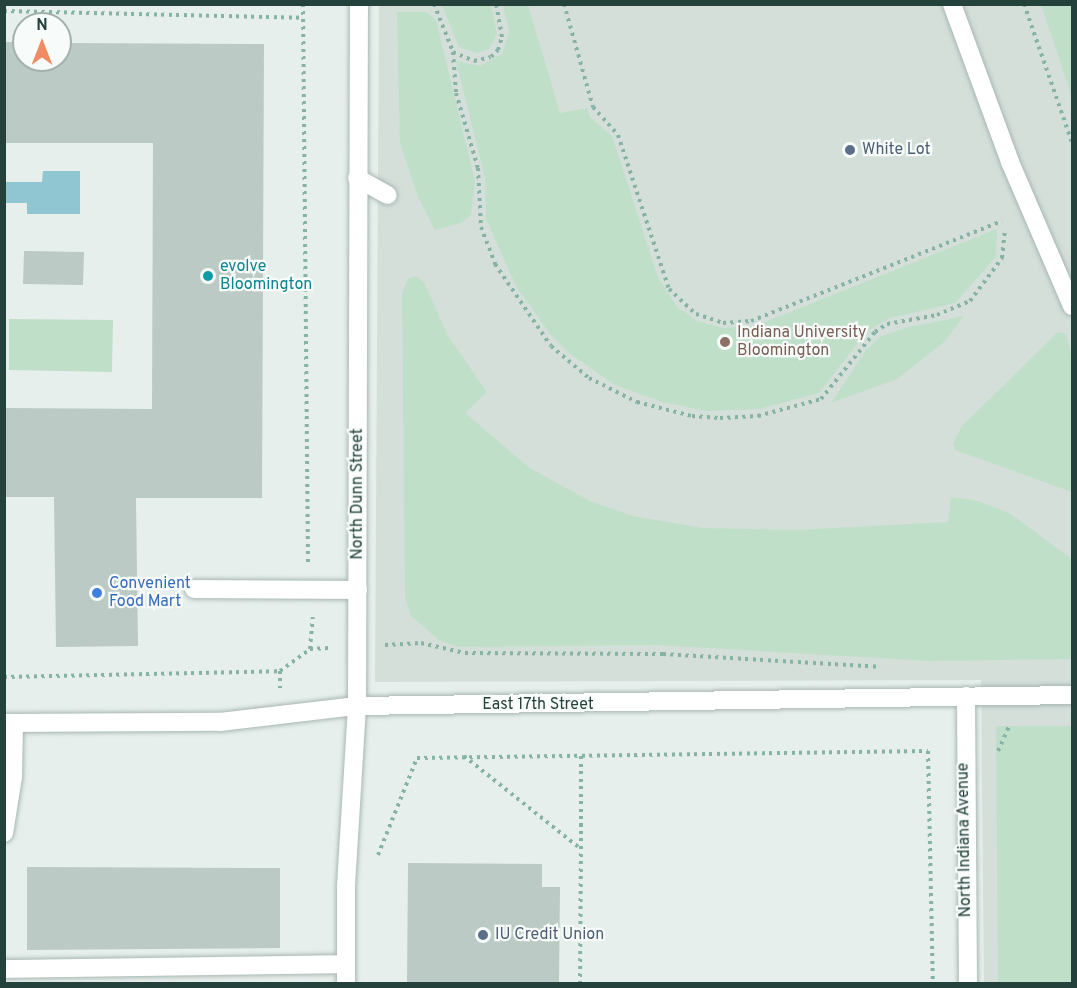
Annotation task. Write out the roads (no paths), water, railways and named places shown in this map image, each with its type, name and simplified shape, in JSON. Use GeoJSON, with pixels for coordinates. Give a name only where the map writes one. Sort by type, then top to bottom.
{"type":"FeatureCollection","features":[{"type":"Feature","properties":{"kind":"street","name":"North Dunn Street"},"geometry":{"type":"LineString","coordinates":[[346,984],[346,886],[357,706],[359,4]]}},
{"type":"Feature","properties":{"kind":"street"},"geometry":{"type":"LineString","coordinates":[[952,4],[1031,211],[1072,306]]}},
{"type":"Feature","properties":{"kind":"street"},"geometry":{"type":"LineString","coordinates":[[357,178],[388,195]]}},
{"type":"Feature","properties":{"kind":"street"},"geometry":{"type":"LineString","coordinates":[[194,589],[358,590]]}},
{"type":"Feature","properties":{"kind":"street","name":"East 17th Street"},"geometry":{"type":"LineString","coordinates":[[9,723],[220,722],[357,706],[728,703],[1072,695]]}},
{"type":"Feature","properties":{"kind":"street","name":"North Indiana Avenue"},"geometry":{"type":"LineString","coordinates":[[966,696],[968,984]]}},
{"type":"Feature","properties":{"kind":"street"},"geometry":{"type":"LineString","coordinates":[[4,833],[13,777],[9,723]]}},
{"type":"Feature","properties":{"kind":"street"},"geometry":{"type":"LineString","coordinates":[[4,969],[346,964]]}},
{"type":"Feature","properties":{"kind":"water"},"geometry":{"type":"Polygon","coordinates":[[[43,171],[80,171],[80,214],[27,214],[27,203],[5,203],[5,182],[42,182],[43,171]]]}},
{"type":"Feature","properties":{"kind":"place","name":"White Lot"},"geometry":{"type":"Point","coordinates":[850,150]}},
{"type":"Feature","properties":{"kind":"place","name":"evolve Bloomington"},"geometry":{"type":"Point","coordinates":[208,276]}},
{"type":"Feature","properties":{"kind":"place","name":"Indiana University Bloomington"},"geometry":{"type":"Point","coordinates":[725,342]}},
{"type":"Feature","properties":{"kind":"place","name":"Convenient Food Mart"},"geometry":{"type":"Point","coordinates":[97,593]}},
{"type":"Feature","properties":{"kind":"place","name":"IU Credit Union"},"geometry":{"type":"Point","coordinates":[483,935]}}]}
